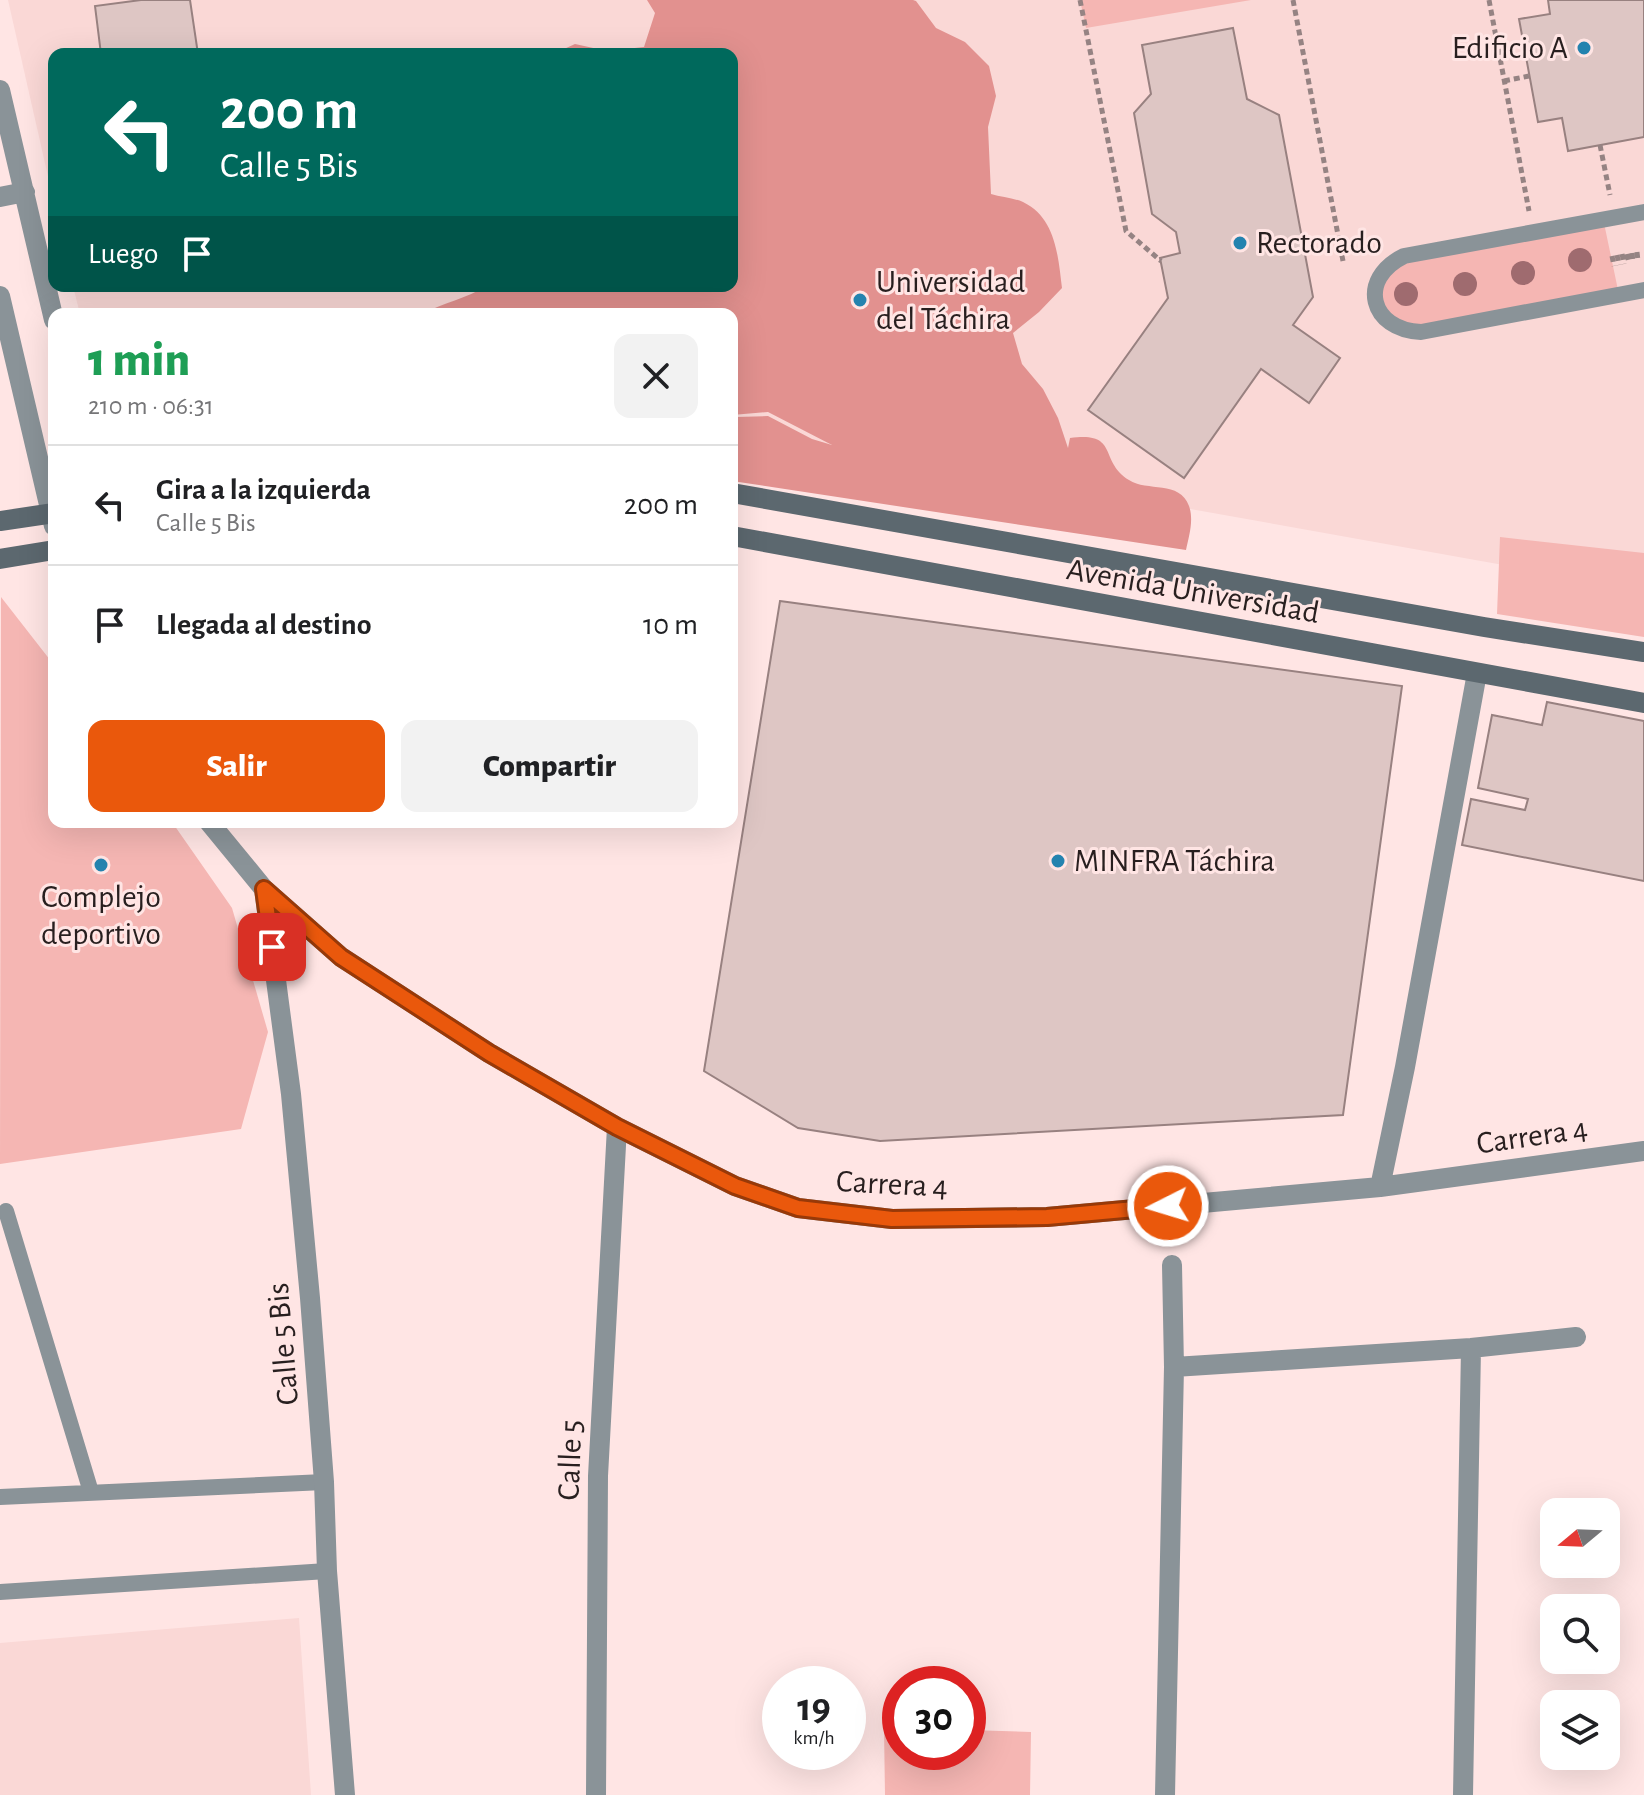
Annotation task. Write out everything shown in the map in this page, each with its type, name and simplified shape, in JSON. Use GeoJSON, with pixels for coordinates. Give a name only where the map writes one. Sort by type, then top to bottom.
{"type":"FeatureCollection","features":[{"type":"Feature","properties":{"kind":"street"},"geometry":{"type":"LineString","coordinates":[[0,90],[51,308]]}},
{"type":"Feature","properties":{"kind":"street"},"geometry":{"type":"LineString","coordinates":[[0,197],[25,192]]}},
{"type":"Feature","properties":{"kind":"street"},"geometry":{"type":"LineString","coordinates":[[0,296],[48,491]]}},
{"type":"Feature","properties":{"kind":"street","name":"Avenida Universidad"},"geometry":{"type":"LineString","coordinates":[[738,494],[1484,627],[1644,652]]}},
{"type":"Feature","properties":{"kind":"street"},"geometry":{"type":"LineString","coordinates":[[0,521],[48,516]]}},
{"type":"Feature","properties":{"kind":"street","name":"Avenida Universidad"},"geometry":{"type":"LineString","coordinates":[[738,537],[1644,703]]}},
{"type":"Feature","properties":{"kind":"street"},"geometry":{"type":"LineString","coordinates":[[0,559],[48,551]]}},
{"type":"Feature","properties":{"kind":"street"},"geometry":{"type":"LineString","coordinates":[[1380,1187],[1477,673]]}},
{"type":"Feature","properties":{"kind":"street","name":"Carrera 4"},"geometry":{"type":"LineString","coordinates":[[214,828],[264,889],[341,957],[489,1053],[617,1127],[735,1186],[798,1208],[892,1219],[1047,1217],[1380,1187],[1644,1151]]}},
{"type":"Feature","properties":{"kind":"street","name":"Calle 5 Bis"},"geometry":{"type":"LineString","coordinates":[[264,889],[291,1094],[324,1482],[327,1571],[345,1795]]}},
{"type":"Feature","properties":{"kind":"street","name":"Calle 5"},"geometry":{"type":"LineString","coordinates":[[596,1795],[598,1476],[617,1127]]}},
{"type":"Feature","properties":{"kind":"street"},"geometry":{"type":"LineString","coordinates":[[1165,1795],[1174,1367],[1172,1265]]}},
{"type":"Feature","properties":{"kind":"street"},"geometry":{"type":"LineString","coordinates":[[1174,1367],[1471,1348],[1576,1337]]}},
{"type":"Feature","properties":{"kind":"street"},"geometry":{"type":"LineString","coordinates":[[1463,1795],[1471,1348]]}},
{"type":"Feature","properties":{"kind":"lane"},"geometry":{"type":"LineString","coordinates":[[1644,212],[1404,256],[1383,272],[1375,286],[1375,301],[1382,317],[1393,326],[1421,332],[1644,290]]}},
{"type":"Feature","properties":{"kind":"lane"},"geometry":{"type":"LineString","coordinates":[[6,1211],[91,1492]]}},
{"type":"Feature","properties":{"kind":"lane"},"geometry":{"type":"LineString","coordinates":[[0,1497],[324,1482]]}},
{"type":"Feature","properties":{"kind":"lane"},"geometry":{"type":"LineString","coordinates":[[0,1592],[327,1571]]}},
{"type":"Feature","properties":{"kind":"path"},"geometry":{"type":"LineString","coordinates":[[1080,0],[1126,231],[1161,261]]}},
{"type":"Feature","properties":{"kind":"path"},"geometry":{"type":"LineString","coordinates":[[1293,0],[1343,261]]}},
{"type":"Feature","properties":{"kind":"path"},"geometry":{"type":"LineString","coordinates":[[1489,0],[1530,219]]}},
{"type":"Feature","properties":{"kind":"path"},"geometry":{"type":"LineString","coordinates":[[1504,81],[1529,76]]}},
{"type":"Feature","properties":{"kind":"path"},"geometry":{"type":"LineString","coordinates":[[1600,145],[1611,204]]}},
{"type":"Feature","properties":{"kind":"path"},"geometry":{"type":"LineString","coordinates":[[1625,254],[1626,263]]}},
{"type":"Feature","properties":{"kind":"path"},"geometry":{"type":"LineString","coordinates":[[1625,254],[1626,263]]}},
{"type":"Feature","properties":{"kind":"path"},"geometry":{"type":"LineString","coordinates":[[1625,254],[1626,263]]}},
{"type":"Feature","properties":{"kind":"shaded area","name":"Universidad del Táchira"},"geometry":{"type":"Polygon","coordinates":[[[8,0],[1644,0],[1644,594],[1520,568],[738,428],[738,308],[78,308],[74,292],[738,292],[738,48],[48,48],[48,177],[8,0]]]}},
{"type":"Feature","properties":{"kind":"shaded area"},"geometry":{"type":"Polygon","coordinates":[[[647,0],[913,0],[936,28],[965,42],[989,66],[996,96],[988,127],[991,194],[1023,202],[1042,218],[1053,239],[1062,288],[1013,333],[1022,364],[1043,389],[1058,418],[1068,448],[1070,438],[1096,439],[1129,480],[1171,490],[1185,498],[1191,517],[1186,550],[738,482],[738,417],[768,416],[812,439],[832,445],[768,412],[738,414],[738,308],[436,308],[475,292],[738,292],[738,48],[635,48],[644,47],[655,13],[647,0]]]}},
{"type":"Feature","properties":{"kind":"shaded area"},"geometry":{"type":"Polygon","coordinates":[[[1080,0],[1251,0],[1086,28],[1080,0]]]}},
{"type":"Feature","properties":{"kind":"shaded area"},"geometry":{"type":"Polygon","coordinates":[[[575,44],[593,48],[566,48],[575,44]]]}},
{"type":"Feature","properties":{"kind":"shaded area"},"geometry":{"type":"Polygon","coordinates":[[[1604,223],[1618,290],[1421,327],[1407,326],[1386,314],[1380,287],[1387,275],[1410,259],[1604,223]]]}},
{"type":"Feature","properties":{"kind":"shaded area"},"geometry":{"type":"Polygon","coordinates":[[[1500,537],[1644,553],[1644,637],[1497,614],[1500,537]]]}},
{"type":"Feature","properties":{"kind":"shaded area","name":"Complejo deportivo"},"geometry":{"type":"Polygon","coordinates":[[[1,597],[48,657],[48,828],[176,828],[232,908],[268,1032],[241,1129],[0,1164],[1,597]]]}},
{"type":"Feature","properties":{"kind":"shaded area"},"geometry":{"type":"Polygon","coordinates":[[[299,1618],[311,1795],[0,1795],[0,1643],[299,1618]]]}},
{"type":"Feature","properties":{"kind":"shaded area"},"geometry":{"type":"Polygon","coordinates":[[[986,1731],[1031,1732],[1030,1795],[885,1795],[885,1770],[986,1770],[986,1731]]]}},
{"type":"Feature","properties":{"kind":"building"},"geometry":{"type":"Polygon","coordinates":[[[141,0],[190,0],[197,48],[100,48],[95,6],[141,0]]]}},
{"type":"Feature","properties":{"kind":"building","name":"Edificio A"},"geometry":{"type":"Polygon","coordinates":[[[1548,0],[1644,0],[1644,137],[1568,151],[1562,118],[1538,122],[1519,19],[1550,14],[1548,0]]]}},
{"type":"Feature","properties":{"kind":"building","name":"Rectorado"},"geometry":{"type":"Polygon","coordinates":[[[1233,28],[1247,99],[1279,115],[1313,297],[1293,325],[1340,358],[1309,403],[1261,369],[1184,478],[1088,410],[1168,298],[1160,258],[1180,253],[1176,232],[1152,214],[1134,113],[1151,94],[1142,45],[1233,28]]]}},
{"type":"Feature","properties":{"kind":"building","name":"MINFRA Táchira"},"geometry":{"type":"Polygon","coordinates":[[[780,601],[1402,686],[1343,1115],[880,1141],[798,1128],[704,1071],[780,601]]]}},
{"type":"Feature","properties":{"kind":"building"},"geometry":{"type":"Polygon","coordinates":[[[1547,702],[1644,721],[1644,881],[1462,845],[1471,799],[1525,810],[1528,799],[1478,788],[1492,715],[1542,725],[1547,702]]]}},
{"type":"Feature","properties":{"kind":"place","name":"Edificio A"},"geometry":{"type":"Point","coordinates":[1584,48]}},
{"type":"Feature","properties":{"kind":"place","name":"Rectorado"},"geometry":{"type":"Point","coordinates":[1240,243]}},
{"type":"Feature","properties":{"kind":"place","name":"Universidad del Táchira"},"geometry":{"type":"Point","coordinates":[860,300]}},
{"type":"Feature","properties":{"kind":"place","name":"MINFRA Táchira"},"geometry":{"type":"Point","coordinates":[1058,861]}},
{"type":"Feature","properties":{"kind":"place","name":"Complejo deportivo"},"geometry":{"type":"Point","coordinates":[101,865]}},
{"type":"Feature","properties":{"kind":"route"},"geometry":{"type":"LineString","coordinates":[[272,947],[264,889],[341,957],[489,1053],[617,1127],[735,1186],[798,1208],[892,1219],[1047,1217],[1168,1206]]}}]}
